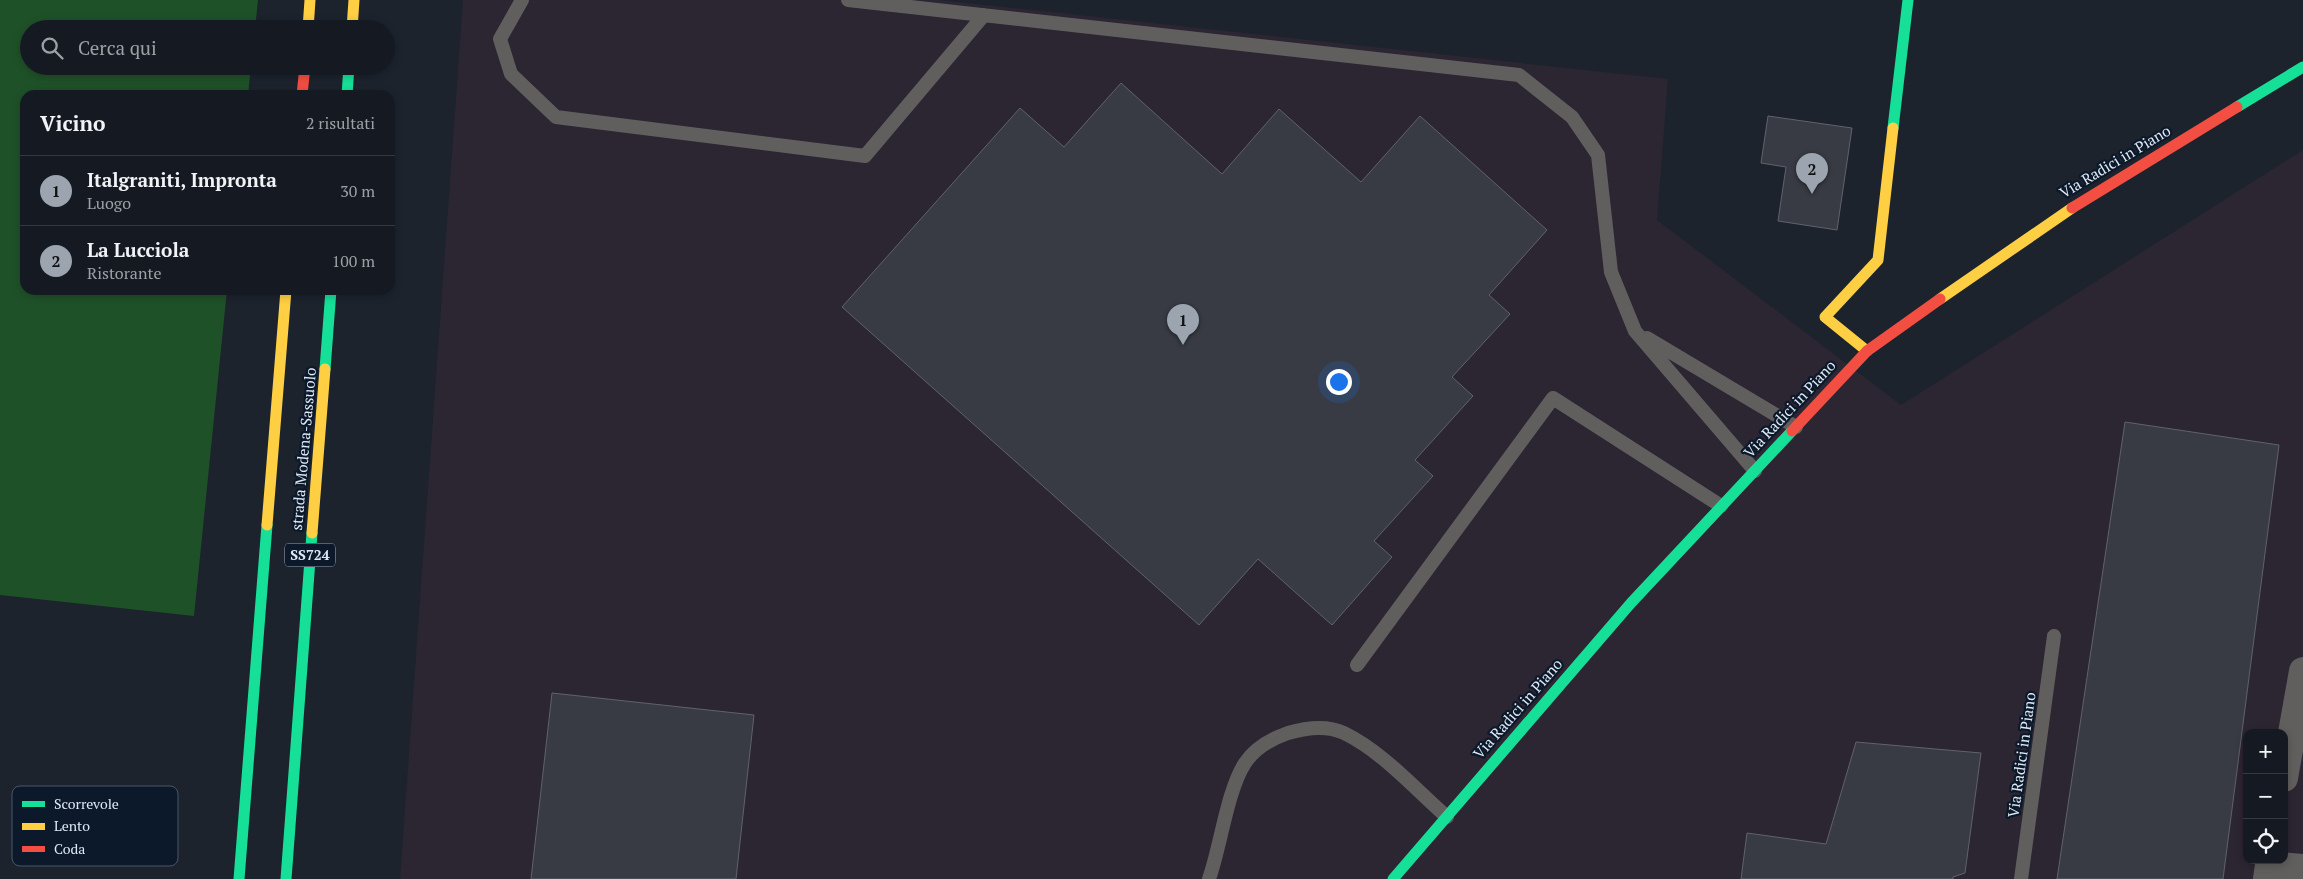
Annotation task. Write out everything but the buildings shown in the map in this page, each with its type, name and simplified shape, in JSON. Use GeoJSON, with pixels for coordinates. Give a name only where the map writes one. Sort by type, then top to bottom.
{"type":"FeatureCollection","features":[{"type":"Feature","properties":{"kind":"main road"},"geometry":{"type":"LineString","coordinates":[[309,20],[310,0]]}},
{"type":"Feature","properties":{"kind":"main road"},"geometry":{"type":"LineString","coordinates":[[353,20],[354,0]]}},
{"type":"Feature","properties":{"kind":"main road"},"geometry":{"type":"LineString","coordinates":[[1867,351],[1825,317],[1878,260],[1908,0]]}},
{"type":"Feature","properties":{"kind":"main road","name":"Via Radici in Piano"},"geometry":{"type":"LineString","coordinates":[[1393,879],[1631,603],[1867,351],[2052,220],[2303,67]]}},
{"type":"Feature","properties":{"kind":"main road"},"geometry":{"type":"LineString","coordinates":[[302,90],[303,75]]}},
{"type":"Feature","properties":{"kind":"main road"},"geometry":{"type":"LineString","coordinates":[[347,90],[348,75]]}},
{"type":"Feature","properties":{"kind":"main road","name":"strada Modena-Sassuolo"},"geometry":{"type":"LineString","coordinates":[[239,879],[286,295]]}},
{"type":"Feature","properties":{"kind":"main road","name":"strada Modena-Sassuolo"},"geometry":{"type":"LineString","coordinates":[[287,878],[331,295]]}},
{"type":"Feature","properties":{"kind":"street"},"geometry":{"type":"LineString","coordinates":[[2285,774],[2303,671]]}},
{"type":"Feature","properties":{"kind":"street"},"geometry":{"type":"LineString","coordinates":[[2269,868],[2303,868]]}},
{"type":"Feature","properties":{"kind":"lane"},"geometry":{"type":"LineString","coordinates":[[522,0],[500,38],[511,74],[556,117],[865,156],[984,15]]}},
{"type":"Feature","properties":{"kind":"lane"},"geometry":{"type":"LineString","coordinates":[[848,0],[1519,75],[1572,117],[1598,154],[1611,272],[1635,331],[1755,471]]}},
{"type":"Feature","properties":{"kind":"lane"},"geometry":{"type":"LineString","coordinates":[[1635,331],[1796,427]]}},
{"type":"Feature","properties":{"kind":"lane"},"geometry":{"type":"LineString","coordinates":[[1356,665],[1553,398],[1721,506]]}},
{"type":"Feature","properties":{"kind":"lane","name":"Via Radici in Piano"},"geometry":{"type":"LineString","coordinates":[[2021,879],[2054,636]]}},
{"type":"Feature","properties":{"kind":"lane"},"geometry":{"type":"LineString","coordinates":[[1209,879],[1218,853],[1234,786],[1245,763],[1256,750],[1273,738],[1292,732],[1318,727],[1343,732],[1376,754],[1447,817]]}},
{"type":"Feature","properties":{"kind":"shaded area"},"geometry":{"type":"Polygon","coordinates":[[[463,0],[939,0],[1668,79],[1657,220],[1901,405],[2303,150],[2303,879],[400,879],[463,0]]]}},
{"type":"Feature","properties":{"kind":"green space"},"geometry":{"type":"Polygon","coordinates":[[[0,0],[258,0],[256,20],[20,20],[20,75],[250,75],[249,90],[20,90],[20,295],[226,295],[194,616],[0,595],[0,0]]]}},
{"type":"Feature","properties":{"kind":"traffic: fast"},"geometry":{"type":"LineString","coordinates":[[1893,128],[1908,0]]}},
{"type":"Feature","properties":{"kind":"traffic: fast"},"geometry":{"type":"LineString","coordinates":[[2237,107],[2303,67]]}},
{"type":"Feature","properties":{"kind":"traffic: fast"},"geometry":{"type":"LineString","coordinates":[[347,90],[348,75]]}},
{"type":"Feature","properties":{"kind":"traffic: fast"},"geometry":{"type":"LineString","coordinates":[[325,369],[331,295]]}},
{"type":"Feature","properties":{"kind":"traffic: fast"},"geometry":{"type":"LineString","coordinates":[[1393,879],[1631,603],[1792,431]]}},
{"type":"Feature","properties":{"kind":"traffic: fast"},"geometry":{"type":"LineString","coordinates":[[239,879],[267,525]]}},
{"type":"Feature","properties":{"kind":"traffic: fast"},"geometry":{"type":"LineString","coordinates":[[286,879],[312,533]]}},
{"type":"Feature","properties":{"kind":"traffic: slow"},"geometry":{"type":"LineString","coordinates":[[309,20],[310,0]]}},
{"type":"Feature","properties":{"kind":"traffic: slow"},"geometry":{"type":"LineString","coordinates":[[353,20],[354,0]]}},
{"type":"Feature","properties":{"kind":"traffic: slow"},"geometry":{"type":"LineString","coordinates":[[1867,351],[1825,317],[1878,260],[1893,128]]}},
{"type":"Feature","properties":{"kind":"traffic: slow"},"geometry":{"type":"LineString","coordinates":[[1940,299],[2072,208]]}},
{"type":"Feature","properties":{"kind":"traffic: slow"},"geometry":{"type":"LineString","coordinates":[[267,525],[286,295]]}},
{"type":"Feature","properties":{"kind":"traffic: slow"},"geometry":{"type":"LineString","coordinates":[[312,533],[325,369]]}},
{"type":"Feature","properties":{"kind":"traffic: jam"},"geometry":{"type":"LineString","coordinates":[[303,90],[304,75]]}},
{"type":"Feature","properties":{"kind":"traffic: jam"},"geometry":{"type":"LineString","coordinates":[[2072,208],[2237,107]]}},
{"type":"Feature","properties":{"kind":"traffic: jam"},"geometry":{"type":"LineString","coordinates":[[1792,431],[1867,351],[1940,299]]}},
{"type":"Feature","properties":{"kind":"place","name":"La Lucciola"},"geometry":{"type":"Point","coordinates":[1812,194]}},
{"type":"Feature","properties":{"kind":"place","name":"Italgraniti, Impronta"},"geometry":{"type":"Point","coordinates":[1183,345]}}]}
